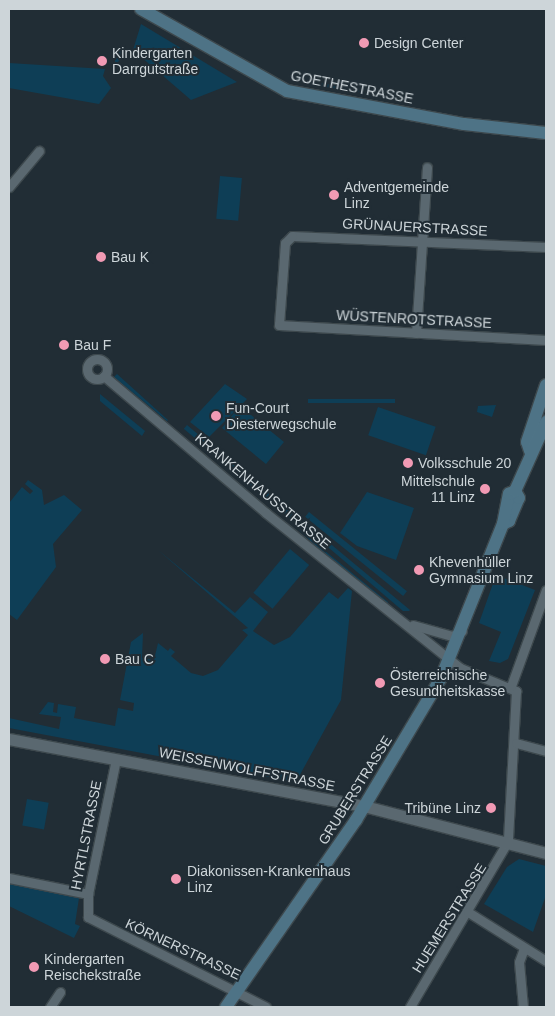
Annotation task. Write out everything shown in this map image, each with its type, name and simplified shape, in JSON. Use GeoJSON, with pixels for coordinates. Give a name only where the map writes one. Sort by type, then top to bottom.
{"type":"FeatureCollection","features":[{"type":"Feature","properties":{"kind":"main road","name":"GOETHESTRASSE"},"geometry":{"type":"LineString","coordinates":[[141,9],[287,91],[464,124],[546,133]]}},
{"type":"Feature","properties":{"kind":"main road"},"geometry":{"type":"LineString","coordinates":[[546,385],[528,442],[530,451],[538,445],[546,422]]}},
{"type":"Feature","properties":{"kind":"main road","name":"GRUBERSTRASSE"},"geometry":{"type":"LineString","coordinates":[[226,1007],[364,806],[450,659],[503,524],[509,494],[515,491],[530,451]]}},
{"type":"Feature","properties":{"kind":"street"},"geometry":{"type":"LineString","coordinates":[[9,187],[39,151]]}},
{"type":"Feature","properties":{"kind":"street"},"geometry":{"type":"LineString","coordinates":[[416,333],[427,167]]}},
{"type":"Feature","properties":{"kind":"street","name":"GRÜNAUERSTRASSE"},"geometry":{"type":"LineString","coordinates":[[280,326],[285,244],[300,235],[546,247]]}},
{"type":"Feature","properties":{"kind":"street","name":"WÜSTENROTSTRASSE"},"geometry":{"type":"LineString","coordinates":[[280,326],[546,340]]}},
{"type":"Feature","properties":{"kind":"street","name":"KRANKENHAUSSTRASSE"},"geometry":{"type":"LineString","coordinates":[[104,376],[266,513],[450,659],[466,670],[511,686]]}},
{"type":"Feature","properties":{"kind":"street"},"geometry":{"type":"LineString","coordinates":[[508,841],[516,743],[517,698],[511,686],[544,605],[546,590]]}},
{"type":"Feature","properties":{"kind":"street","name":"KRANKENHAUSSTRASSE"},"geometry":{"type":"LineString","coordinates":[[408,624],[452,636],[462,631]]}},
{"type":"Feature","properties":{"kind":"street","name":"WEISSENWOLFFSTRASSE"},"geometry":{"type":"LineString","coordinates":[[9,738],[364,806],[508,841],[546,853]]}},
{"type":"Feature","properties":{"kind":"street"},"geometry":{"type":"LineString","coordinates":[[516,743],[546,751]]}},
{"type":"Feature","properties":{"kind":"street","name":"HYRTLSTRASSE"},"geometry":{"type":"LineString","coordinates":[[88,917],[88,894],[116,759]]}},
{"type":"Feature","properties":{"kind":"street","name":"HUEMERSTRASSE"},"geometry":{"type":"LineString","coordinates":[[410,1007],[468,912],[508,841]]}},
{"type":"Feature","properties":{"kind":"street"},"geometry":{"type":"LineString","coordinates":[[9,878],[88,894]]}},
{"type":"Feature","properties":{"kind":"street"},"geometry":{"type":"LineString","coordinates":[[468,912],[546,961]]}},
{"type":"Feature","properties":{"kind":"street","name":"KÖRNERSTRASSE"},"geometry":{"type":"LineString","coordinates":[[88,917],[238,991],[266,1007]]}},
{"type":"Feature","properties":{"kind":"street"},"geometry":{"type":"LineString","coordinates":[[523,1007],[519,962],[524,948]]}},
{"type":"Feature","properties":{"kind":"street"},"geometry":{"type":"LineString","coordinates":[[50,1007],[60,992]]}},
{"type":"Feature","properties":{"kind":"shaded area"},"geometry":{"type":"Polygon","coordinates":[[[141,24],[237,82],[191,100],[133,50],[141,24]]]}},
{"type":"Feature","properties":{"kind":"shaded area"},"geometry":{"type":"Polygon","coordinates":[[[121,46],[124,54],[115,66],[115,50],[121,46]]]}},
{"type":"Feature","properties":{"kind":"shaded area"},"geometry":{"type":"Polygon","coordinates":[[[9,63],[105,69],[103,76],[111,88],[99,104],[9,88],[9,63]]]}},
{"type":"Feature","properties":{"kind":"shaded area"},"geometry":{"type":"Polygon","coordinates":[[[312,81],[361,91],[362,92],[311,85],[312,81]]]}},
{"type":"Feature","properties":{"kind":"shaded area"},"geometry":{"type":"Polygon","coordinates":[[[220,176],[242,178],[238,221],[216,219],[220,176]]]}},
{"type":"Feature","properties":{"kind":"shaded area"},"geometry":{"type":"Polygon","coordinates":[[[117,374],[168,420],[114,377],[117,374]]]}},
{"type":"Feature","properties":{"kind":"shaded area"},"geometry":{"type":"Polygon","coordinates":[[[225,384],[247,399],[240,406],[284,442],[266,464],[222,428],[238,408],[209,437],[190,422],[225,384]]]}},
{"type":"Feature","properties":{"kind":"shaded area"},"geometry":{"type":"Polygon","coordinates":[[[100,394],[145,431],[142,436],[100,401],[100,394]]]}},
{"type":"Feature","properties":{"kind":"shaded area"},"geometry":{"type":"Polygon","coordinates":[[[308,399],[395,399],[395,403],[308,403],[308,399]]]}},
{"type":"Feature","properties":{"kind":"shaded area"},"geometry":{"type":"Polygon","coordinates":[[[496,405],[492,417],[477,412],[478,406],[496,405]]]}},
{"type":"Feature","properties":{"kind":"shaded area"},"geometry":{"type":"Polygon","coordinates":[[[378,407],[436,427],[426,455],[368,435],[378,407]]]}},
{"type":"Feature","properties":{"kind":"shaded area"},"geometry":{"type":"Polygon","coordinates":[[[187,425],[293,514],[290,518],[184,429],[187,425]]]}},
{"type":"Feature","properties":{"kind":"shaded area"},"geometry":{"type":"Polygon","coordinates":[[[28,480],[42,490],[44,505],[64,495],[82,510],[53,544],[56,567],[17,620],[9,614],[9,503],[22,487],[30,494],[33,491],[25,484],[28,480]]]}},
{"type":"Feature","properties":{"kind":"shaded area"},"geometry":{"type":"Polygon","coordinates":[[[367,492],[414,508],[396,560],[357,546],[340,533],[367,492]]]}},
{"type":"Feature","properties":{"kind":"shaded area"},"geometry":{"type":"Polygon","coordinates":[[[309,512],[407,591],[403,596],[305,517],[309,512]]]}},
{"type":"Feature","properties":{"kind":"shaded area"},"geometry":{"type":"Polygon","coordinates":[[[303,521],[410,610],[403,611],[302,525],[303,521]]]}},
{"type":"Feature","properties":{"kind":"shaded area"},"geometry":{"type":"Polygon","coordinates":[[[298,529],[388,602],[388,604],[326,555],[298,529]]]}},
{"type":"Feature","properties":{"kind":"shaded area"},"geometry":{"type":"Polygon","coordinates":[[[290,549],[309,565],[273,609],[253,593],[290,549]]]}},
{"type":"Feature","properties":{"kind":"shaded area"},"geometry":{"type":"Polygon","coordinates":[[[158,550],[235,613],[250,597],[268,612],[253,631],[274,645],[290,637],[329,592],[338,599],[348,588],[352,591],[341,700],[296,782],[9,728],[9,718],[59,729],[61,717],[39,714],[48,702],[54,703],[53,712],[57,713],[58,704],[76,707],[74,718],[115,726],[118,708],[133,711],[134,703],[120,700],[131,642],[143,633],[142,658],[154,660],[158,643],[168,651],[170,648],[175,652],[171,656],[191,673],[203,676],[218,670],[248,635],[242,630],[248,628],[158,550]]]}},
{"type":"Feature","properties":{"kind":"shaded area"},"geometry":{"type":"Polygon","coordinates":[[[496,575],[535,590],[508,659],[500,663],[489,661],[501,632],[479,623],[496,575]]]}},
{"type":"Feature","properties":{"kind":"shaded area"},"geometry":{"type":"Polygon","coordinates":[[[27,799],[49,803],[44,829],[22,826],[27,799]]]}},
{"type":"Feature","properties":{"kind":"shaded area"},"geometry":{"type":"Polygon","coordinates":[[[519,859],[546,866],[546,895],[533,932],[484,904],[507,867],[519,859]]]}},
{"type":"Feature","properties":{"kind":"shaded area"},"geometry":{"type":"Polygon","coordinates":[[[9,883],[79,898],[75,924],[80,926],[74,938],[9,906],[9,883]]]}},
{"type":"Feature","properties":{"kind":"place","name":"Design Center"},"geometry":{"type":"Point","coordinates":[364,43]}},
{"type":"Feature","properties":{"kind":"place","name":"Kindergarten Darrgutstraße"},"geometry":{"type":"Point","coordinates":[102,61]}},
{"type":"Feature","properties":{"kind":"place","name":"Adventgemeinde Linz"},"geometry":{"type":"Point","coordinates":[334,195]}},
{"type":"Feature","properties":{"kind":"place","name":"Bau K"},"geometry":{"type":"Point","coordinates":[101,257]}},
{"type":"Feature","properties":{"kind":"place","name":"Bau F"},"geometry":{"type":"Point","coordinates":[64,345]}},
{"type":"Feature","properties":{"kind":"place","name":"Fun-Court Diesterwegschule"},"geometry":{"type":"Point","coordinates":[216,416]}},
{"type":"Feature","properties":{"kind":"place","name":"Volksschule 20"},"geometry":{"type":"Point","coordinates":[408,463]}},
{"type":"Feature","properties":{"kind":"place","name":"Mittelschule 11 Linz"},"geometry":{"type":"Point","coordinates":[485,489]}},
{"type":"Feature","properties":{"kind":"place","name":"Khevenhüller Gymnasium Linz"},"geometry":{"type":"Point","coordinates":[419,570]}},
{"type":"Feature","properties":{"kind":"place","name":"Bau C"},"geometry":{"type":"Point","coordinates":[105,659]}},
{"type":"Feature","properties":{"kind":"place","name":"Österreichische Gesundheitskasse"},"geometry":{"type":"Point","coordinates":[380,683]}},
{"type":"Feature","properties":{"kind":"place","name":"Tribüne Linz"},"geometry":{"type":"Point","coordinates":[491,808]}},
{"type":"Feature","properties":{"kind":"place","name":"Diakonissen-Krankenhaus Linz"},"geometry":{"type":"Point","coordinates":[176,879]}},
{"type":"Feature","properties":{"kind":"place","name":"Kindergarten Reischekstraße"},"geometry":{"type":"Point","coordinates":[34,967]}}]}
